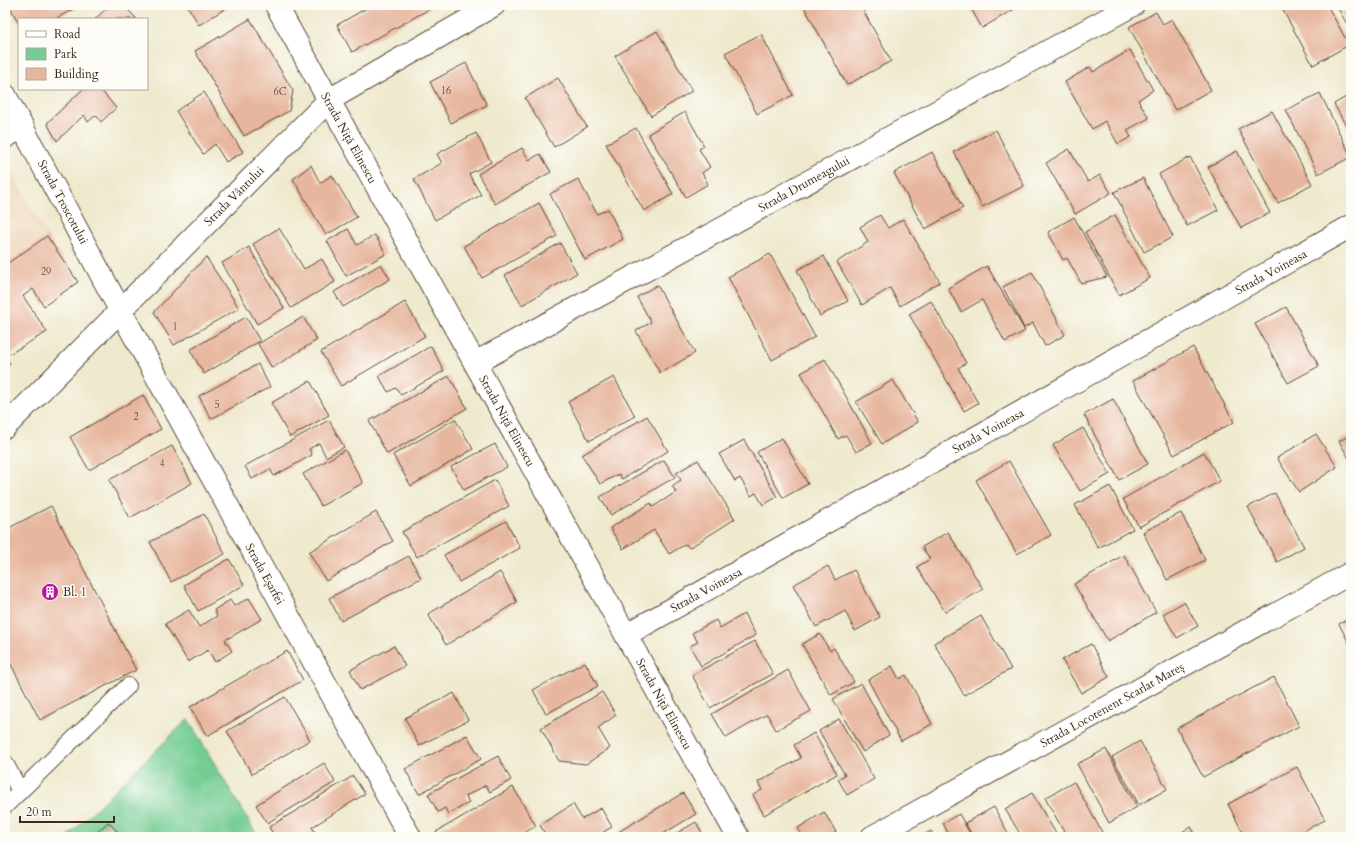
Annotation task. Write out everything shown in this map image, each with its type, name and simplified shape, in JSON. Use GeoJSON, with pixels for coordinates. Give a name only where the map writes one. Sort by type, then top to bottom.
{"type":"FeatureCollection","features":[{"type":"Feature","properties":{"kind":"street","name":"Strada Niță Elinescu"},"geometry":{"type":"LineString","coordinates":[[276,5],[738,837]]}},
{"type":"Feature","properties":{"kind":"street","name":"Strada Vântului"},"geometry":{"type":"LineString","coordinates":[[5,427],[328,100],[494,5]]}},
{"type":"Feature","properties":{"kind":"street","name":"Strada Drumeagului"},"geometry":{"type":"LineString","coordinates":[[474,363],[1133,5]]}},
{"type":"Feature","properties":{"kind":"street","name":"Strada Troscotului"},"geometry":{"type":"LineString","coordinates":[[5,95],[14,132],[120,310]]}},
{"type":"Feature","properties":{"kind":"street","name":"Strada Voineasa"},"geometry":{"type":"LineString","coordinates":[[626,635],[1351,226]]}},
{"type":"Feature","properties":{"kind":"street","name":"Strada Eșarfei"},"geometry":{"type":"LineString","coordinates":[[120,310],[410,837]]}},
{"type":"Feature","properties":{"kind":"street","name":"Strada Locotenent Scarlat Mareș"},"geometry":{"type":"LineString","coordinates":[[872,837],[1351,572]]}},
{"type":"Feature","properties":{"kind":"lane"},"geometry":{"type":"LineString","coordinates":[[5,806],[128,686]]}},
{"type":"Feature","properties":{"kind":"lane"},"geometry":{"type":"LineString","coordinates":[[5,763],[20,791]]}},
{"type":"Feature","properties":{"kind":"shaded area"},"geometry":{"type":"Polygon","coordinates":[[[5,161],[47,236],[5,265],[5,161]]]}},
{"type":"Feature","properties":{"kind":"green space"},"geometry":{"type":"Polygon","coordinates":[[[188,719],[258,837],[123,837],[108,822],[92,837],[67,837],[188,719]]]}},
{"type":"Feature","properties":{"kind":"building"},"geometry":{"type":"Polygon","coordinates":[[[9,5],[81,5],[57,18],[18,18],[18,22],[9,5]]]}},
{"type":"Feature","properties":{"kind":"building"},"geometry":{"type":"Polygon","coordinates":[[[110,5],[123,5],[136,18],[96,18],[110,5]]]}},
{"type":"Feature","properties":{"kind":"building"},"geometry":{"type":"Polygon","coordinates":[[[187,5],[231,5],[199,25],[187,5]]]}},
{"type":"Feature","properties":{"kind":"building"},"geometry":{"type":"Polygon","coordinates":[[[372,5],[432,5],[433,7],[352,52],[337,25],[372,5]]]}},
{"type":"Feature","properties":{"kind":"building"},"geometry":{"type":"Polygon","coordinates":[[[803,5],[860,5],[891,61],[847,85],[803,5]]]}},
{"type":"Feature","properties":{"kind":"building"},"geometry":{"type":"Polygon","coordinates":[[[969,5],[1015,5],[1016,8],[982,28],[969,5]]]}},
{"type":"Feature","properties":{"kind":"building"},"geometry":{"type":"Polygon","coordinates":[[[1280,5],[1327,5],[1349,45],[1313,65],[1280,5]]]}},
{"type":"Feature","properties":{"kind":"building"},"geometry":{"type":"Polygon","coordinates":[[[1336,5],[1351,5],[1351,31],[1336,5]]]}},
{"type":"Feature","properties":{"kind":"building"},"geometry":{"type":"Polygon","coordinates":[[[1156,12],[1163,24],[1172,19],[1211,90],[1175,110],[1129,27],[1156,12]]]}},
{"type":"Feature","properties":{"kind":"building"},"geometry":{"type":"Polygon","coordinates":[[[250,19],[293,91],[289,111],[244,136],[195,51],[250,19]]]}},
{"type":"Feature","properties":{"kind":"building"},"geometry":{"type":"Polygon","coordinates":[[[657,31],[692,91],[651,116],[615,56],[657,31]]]}},
{"type":"Feature","properties":{"kind":"building"},"geometry":{"type":"Polygon","coordinates":[[[761,34],[793,95],[757,114],[725,53],[761,34]]]}},
{"type":"Feature","properties":{"kind":"building"},"geometry":{"type":"Polygon","coordinates":[[[1130,50],[1153,90],[1138,100],[1149,118],[1127,130],[1131,137],[1118,144],[1105,121],[1092,129],[1065,82],[1090,67],[1093,72],[1130,50]]]}},
{"type":"Feature","properties":{"kind":"building"},"geometry":{"type":"Polygon","coordinates":[[[466,63],[487,105],[451,123],[430,82],[466,63]]]}},
{"type":"Feature","properties":{"kind":"building"},"geometry":{"type":"Polygon","coordinates":[[[558,78],[587,127],[554,147],[525,98],[558,78]]]}},
{"type":"Feature","properties":{"kind":"building"},"geometry":{"type":"Polygon","coordinates":[[[82,90],[101,90],[116,108],[101,122],[96,115],[88,122],[84,115],[57,141],[47,123],[82,90]]]}},
{"type":"Feature","properties":{"kind":"building"},"geometry":{"type":"Polygon","coordinates":[[[204,92],[243,152],[226,162],[215,144],[203,154],[176,111],[204,92]]]}},
{"type":"Feature","properties":{"kind":"building"},"geometry":{"type":"Polygon","coordinates":[[[1320,93],[1351,157],[1318,174],[1286,110],[1320,93]]]}},
{"type":"Feature","properties":{"kind":"building"},"geometry":{"type":"Polygon","coordinates":[[[1351,94],[1351,135],[1334,104],[1351,94]]]}},
{"type":"Feature","properties":{"kind":"building"},"geometry":{"type":"Polygon","coordinates":[[[1272,111],[1312,184],[1278,203],[1238,129],[1272,111]]]}},
{"type":"Feature","properties":{"kind":"building"},"geometry":{"type":"Polygon","coordinates":[[[685,112],[704,146],[699,149],[710,167],[702,173],[708,184],[686,197],[648,134],[685,112]]]}},
{"type":"Feature","properties":{"kind":"building"},"geometry":{"type":"Polygon","coordinates":[[[636,128],[673,194],[644,211],[606,144],[636,128]]]}},
{"type":"Feature","properties":{"kind":"building"},"geometry":{"type":"Polygon","coordinates":[[[996,130],[1024,186],[982,207],[954,152],[996,130]]]}},
{"type":"Feature","properties":{"kind":"building"},"geometry":{"type":"Polygon","coordinates":[[[476,133],[491,162],[469,174],[481,195],[435,220],[414,179],[442,163],[437,154],[476,133]]]}},
{"type":"Feature","properties":{"kind":"building"},"geometry":{"type":"Polygon","coordinates":[[[522,148],[529,160],[540,154],[551,172],[495,204],[478,174],[522,148]]]}},
{"type":"Feature","properties":{"kind":"building"},"geometry":{"type":"Polygon","coordinates":[[[1069,149],[1088,182],[1100,175],[1111,193],[1075,214],[1046,163],[1069,149]]]}},
{"type":"Feature","properties":{"kind":"building"},"geometry":{"type":"Polygon","coordinates":[[[1237,151],[1270,213],[1241,228],[1208,167],[1237,151]]]}},
{"type":"Feature","properties":{"kind":"building"},"geometry":{"type":"Polygon","coordinates":[[[932,152],[963,208],[925,229],[894,173],[932,152]]]}},
{"type":"Feature","properties":{"kind":"building"},"geometry":{"type":"Polygon","coordinates":[[[1190,157],[1218,210],[1187,226],[1159,174],[1190,157]]]}},
{"type":"Feature","properties":{"kind":"building"},"geometry":{"type":"Polygon","coordinates":[[[311,165],[320,183],[332,175],[357,217],[326,235],[293,179],[311,165]]]}},
{"type":"Feature","properties":{"kind":"building"},"geometry":{"type":"Polygon","coordinates":[[[1143,178],[1173,237],[1144,252],[1114,192],[1143,178]]]}},
{"type":"Feature","properties":{"kind":"building"},"geometry":{"type":"Polygon","coordinates":[[[578,179],[597,214],[608,209],[623,239],[585,260],[550,194],[578,179]]]}},
{"type":"Feature","properties":{"kind":"building"},"geometry":{"type":"Polygon","coordinates":[[[539,203],[557,236],[482,278],[464,246],[539,203]]]}},
{"type":"Feature","properties":{"kind":"building"},"geometry":{"type":"Polygon","coordinates":[[[880,215],[888,228],[903,219],[940,282],[900,306],[890,288],[862,305],[837,262],[868,242],[860,227],[880,215]]]}},
{"type":"Feature","properties":{"kind":"building"},"geometry":{"type":"Polygon","coordinates":[[[1115,215],[1150,278],[1119,295],[1085,232],[1115,215]]]}},
{"type":"Feature","properties":{"kind":"building"},"geometry":{"type":"Polygon","coordinates":[[[1074,217],[1107,277],[1081,283],[1067,258],[1063,260],[1048,232],[1074,217]]]}},
{"type":"Feature","properties":{"kind":"building"},"geometry":{"type":"Polygon","coordinates":[[[279,228],[304,269],[322,259],[335,282],[291,308],[253,244],[279,228]]]}},
{"type":"Feature","properties":{"kind":"building"},"geometry":{"type":"Polygon","coordinates":[[[348,229],[357,245],[375,235],[386,254],[346,276],[327,241],[348,229]]]}},
{"type":"Feature","properties":{"kind":"building"},"geometry":{"type":"Polygon","coordinates":[[[47,236],[78,282],[44,306],[33,289],[23,296],[47,332],[6,356],[10,364],[5,367],[5,265],[47,236]]]}},
{"type":"Feature","properties":{"kind":"building"},"geometry":{"type":"Polygon","coordinates":[[[560,243],[577,273],[522,305],[505,275],[560,243]]]}},
{"type":"Feature","properties":{"kind":"building"},"geometry":{"type":"Polygon","coordinates":[[[249,247],[284,308],[257,324],[222,263],[249,247]]]}},
{"type":"Feature","properties":{"kind":"building"},"geometry":{"type":"Polygon","coordinates":[[[770,254],[815,337],[772,360],[728,277],[770,254]]]}},
{"type":"Feature","properties":{"kind":"building"},"geometry":{"type":"Polygon","coordinates":[[[824,256],[848,301],[820,316],[797,270],[824,256]]]}},
{"type":"Feature","properties":{"kind":"building"},"geometry":{"type":"Polygon","coordinates":[[[206,257],[239,308],[174,345],[154,312],[206,257]]]}},
{"type":"Feature","properties":{"kind":"building"},"geometry":{"type":"Polygon","coordinates":[[[381,264],[390,279],[343,307],[334,292],[381,264]]]}},
{"type":"Feature","properties":{"kind":"building"},"geometry":{"type":"Polygon","coordinates":[[[987,266],[1025,331],[1005,342],[982,300],[961,312],[948,288],[987,266]]]}},
{"type":"Feature","properties":{"kind":"building"},"geometry":{"type":"Polygon","coordinates":[[[1032,272],[1065,335],[1045,346],[1033,323],[1024,328],[1003,287],[1032,272]]]}},
{"type":"Feature","properties":{"kind":"building"},"geometry":{"type":"Polygon","coordinates":[[[657,285],[695,353],[660,373],[636,331],[651,322],[637,297],[657,285]]]}},
{"type":"Feature","properties":{"kind":"building"},"geometry":{"type":"Polygon","coordinates":[[[931,301],[966,363],[958,368],[978,403],[964,411],[909,314],[931,301]]]}},
{"type":"Feature","properties":{"kind":"building"},"geometry":{"type":"Polygon","coordinates":[[[405,302],[425,336],[341,386],[321,352],[405,302]]]}},
{"type":"Feature","properties":{"kind":"building"},"geometry":{"type":"Polygon","coordinates":[[[1286,307],[1319,366],[1288,383],[1255,324],[1286,307]]]}},
{"type":"Feature","properties":{"kind":"building"},"geometry":{"type":"Polygon","coordinates":[[[246,317],[260,341],[204,374],[190,350],[246,317]]]}},
{"type":"Feature","properties":{"kind":"building"},"geometry":{"type":"Polygon","coordinates":[[[303,317],[317,340],[272,368],[258,344],[303,317]]]}},
{"type":"Feature","properties":{"kind":"building"},"geometry":{"type":"Polygon","coordinates":[[[431,346],[444,371],[401,395],[396,388],[388,392],[379,376],[431,346]]]}},
{"type":"Feature","properties":{"kind":"building"},"geometry":{"type":"Polygon","coordinates":[[[1193,347],[1234,422],[1174,455],[1133,381],[1193,347]]]}},
{"type":"Feature","properties":{"kind":"building"},"geometry":{"type":"Polygon","coordinates":[[[825,359],[872,443],[856,452],[846,435],[838,439],[801,373],[825,359]]]}},
{"type":"Feature","properties":{"kind":"building"},"geometry":{"type":"Polygon","coordinates":[[[258,364],[270,387],[211,419],[199,396],[258,364]]]}},
{"type":"Feature","properties":{"kind":"building"},"geometry":{"type":"Polygon","coordinates":[[[449,376],[467,408],[387,454],[369,421],[449,376]]]}},
{"type":"Feature","properties":{"kind":"building"},"geometry":{"type":"Polygon","coordinates":[[[614,377],[635,416],[589,441],[568,402],[614,377]]]}},
{"type":"Feature","properties":{"kind":"building"},"geometry":{"type":"Polygon","coordinates":[[[893,380],[918,422],[882,444],[856,402],[893,380]]]}},
{"type":"Feature","properties":{"kind":"building"},"geometry":{"type":"Polygon","coordinates":[[[310,381],[329,415],[290,437],[271,403],[310,381]]]}},
{"type":"Feature","properties":{"kind":"building"},"geometry":{"type":"Polygon","coordinates":[[[143,395],[161,429],[89,470],[70,437],[143,395]]]}},
{"type":"Feature","properties":{"kind":"building"},"geometry":{"type":"Polygon","coordinates":[[[1113,399],[1148,464],[1119,480],[1084,415],[1113,399]]]}},
{"type":"Feature","properties":{"kind":"building"},"geometry":{"type":"Polygon","coordinates":[[[647,416],[668,451],[622,479],[619,474],[600,484],[582,455],[647,416]]]}},
{"type":"Feature","properties":{"kind":"building"},"geometry":{"type":"Polygon","coordinates":[[[455,419],[473,449],[411,486],[393,455],[455,419]]]}},
{"type":"Feature","properties":{"kind":"building"},"geometry":{"type":"Polygon","coordinates":[[[329,420],[344,447],[326,457],[319,443],[309,449],[312,455],[274,476],[270,469],[252,479],[245,466],[329,420]]]}},
{"type":"Feature","properties":{"kind":"building"},"geometry":{"type":"Polygon","coordinates":[[[1083,428],[1110,474],[1080,491],[1053,445],[1083,428]]]}},
{"type":"Feature","properties":{"kind":"building"},"geometry":{"type":"Polygon","coordinates":[[[1316,434],[1337,467],[1299,492],[1277,458],[1316,434]]]}},
{"type":"Feature","properties":{"kind":"building"},"geometry":{"type":"Polygon","coordinates":[[[1351,435],[1351,462],[1339,441],[1351,435]]]}},
{"type":"Feature","properties":{"kind":"building"},"geometry":{"type":"Polygon","coordinates":[[[782,438],[808,484],[783,498],[757,452],[782,438]]]}},
{"type":"Feature","properties":{"kind":"building"},"geometry":{"type":"Polygon","coordinates":[[[744,440],[777,497],[763,505],[756,493],[751,496],[740,478],[735,481],[719,454],[744,440]]]}},
{"type":"Feature","properties":{"kind":"building"},"geometry":{"type":"Polygon","coordinates":[[[495,444],[507,467],[464,490],[451,467],[495,444]]]}},
{"type":"Feature","properties":{"kind":"building"},"geometry":{"type":"Polygon","coordinates":[[[172,446],[192,483],[130,518],[109,480],[172,446]]]}},
{"type":"Feature","properties":{"kind":"building"},"geometry":{"type":"Polygon","coordinates":[[[345,450],[363,483],[321,506],[303,474],[345,450]]]}},
{"type":"Feature","properties":{"kind":"building"},"geometry":{"type":"Polygon","coordinates":[[[1204,452],[1220,481],[1139,527],[1123,499],[1204,452]]]}},
{"type":"Feature","properties":{"kind":"building"},"geometry":{"type":"Polygon","coordinates":[[[664,460],[675,477],[611,515],[600,497],[664,460]]]}},
{"type":"Feature","properties":{"kind":"building"},"geometry":{"type":"Polygon","coordinates":[[[698,460],[735,519],[689,548],[686,544],[669,554],[654,530],[623,549],[610,528],[651,503],[653,507],[676,492],[672,486],[681,480],[676,473],[698,460]]]}},
{"type":"Feature","properties":{"kind":"building"},"geometry":{"type":"Polygon","coordinates":[[[1009,461],[1051,535],[1017,554],[976,480],[1009,461]]]}},
{"type":"Feature","properties":{"kind":"building"},"geometry":{"type":"Polygon","coordinates":[[[495,480],[509,506],[417,557],[402,532],[495,480]]]}},
{"type":"Feature","properties":{"kind":"building"},"geometry":{"type":"Polygon","coordinates":[[[1110,486],[1133,529],[1098,548],[1075,505],[1110,486]]]}},
{"type":"Feature","properties":{"kind":"building"},"geometry":{"type":"Polygon","coordinates":[[[1275,493],[1304,547],[1277,562],[1248,507],[1275,493]]]}},
{"type":"Feature","properties":{"kind":"building","name":"Bl. 1"},"geometry":{"type":"Polygon","coordinates":[[[51,506],[136,670],[40,720],[5,653],[5,530],[51,506]]]}},
{"type":"Feature","properties":{"kind":"building"},"geometry":{"type":"Polygon","coordinates":[[[376,512],[393,541],[326,581],[309,552],[376,512]]]}},
{"type":"Feature","properties":{"kind":"building"},"geometry":{"type":"Polygon","coordinates":[[[1181,513],[1205,560],[1167,580],[1143,532],[1181,513]]]}},
{"type":"Feature","properties":{"kind":"building"},"geometry":{"type":"Polygon","coordinates":[[[204,514],[225,554],[171,582],[150,542],[204,514]]]}},
{"type":"Feature","properties":{"kind":"building"},"geometry":{"type":"Polygon","coordinates":[[[506,521],[520,548],[459,582],[444,555],[506,521]]]}},
{"type":"Feature","properties":{"kind":"building"},"geometry":{"type":"Polygon","coordinates":[[[948,532],[983,589],[945,612],[917,567],[930,559],[922,547],[948,532]]]}},
{"type":"Feature","properties":{"kind":"building"},"geometry":{"type":"Polygon","coordinates":[[[1124,555],[1156,612],[1108,641],[1074,584],[1124,555]]]}},
{"type":"Feature","properties":{"kind":"building"},"geometry":{"type":"Polygon","coordinates":[[[409,556],[421,578],[341,621],[329,598],[409,556]]]}},
{"type":"Feature","properties":{"kind":"building"},"geometry":{"type":"Polygon","coordinates":[[[229,559],[244,585],[198,611],[184,585],[229,559]]]}},
{"type":"Feature","properties":{"kind":"building"},"geometry":{"type":"Polygon","coordinates":[[[828,566],[835,580],[854,570],[880,617],[855,631],[845,611],[816,627],[793,585],[828,566]]]}},
{"type":"Feature","properties":{"kind":"building"},"geometry":{"type":"Polygon","coordinates":[[[500,572],[517,602],[446,645],[428,614],[500,572]]]}},
{"type":"Feature","properties":{"kind":"building"},"geometry":{"type":"Polygon","coordinates":[[[249,598],[262,619],[225,640],[232,651],[215,662],[208,650],[188,662],[165,624],[189,610],[199,627],[217,616],[214,610],[230,600],[234,606],[249,598]]]}},
{"type":"Feature","properties":{"kind":"building"},"geometry":{"type":"Polygon","coordinates":[[[1184,602],[1198,626],[1177,638],[1163,614],[1184,602]]]}},
{"type":"Feature","properties":{"kind":"building"},"geometry":{"type":"Polygon","coordinates":[[[744,614],[756,635],[701,666],[690,646],[698,642],[692,633],[716,620],[720,628],[744,614]]]}},
{"type":"Feature","properties":{"kind":"building"},"geometry":{"type":"Polygon","coordinates":[[[981,616],[1011,669],[964,695],[934,643],[981,616]]]}},
{"type":"Feature","properties":{"kind":"building"},"geometry":{"type":"Polygon","coordinates":[[[1351,617],[1351,647],[1339,624],[1351,617]]]}},
{"type":"Feature","properties":{"kind":"building"},"geometry":{"type":"Polygon","coordinates":[[[820,634],[830,651],[834,648],[854,682],[831,695],[802,644],[820,634]]]}},
{"type":"Feature","properties":{"kind":"building"},"geometry":{"type":"Polygon","coordinates":[[[755,641],[773,674],[710,708],[692,675],[755,641]]]}},
{"type":"Feature","properties":{"kind":"building"},"geometry":{"type":"Polygon","coordinates":[[[1091,644],[1109,677],[1081,693],[1062,660],[1091,644]]]}},
{"type":"Feature","properties":{"kind":"building"},"geometry":{"type":"Polygon","coordinates":[[[394,646],[405,666],[360,690],[350,670],[394,646]]]}},
{"type":"Feature","properties":{"kind":"building"},"geometry":{"type":"Polygon","coordinates":[[[287,651],[303,680],[207,736],[190,707],[287,651]]]}},
{"type":"Feature","properties":{"kind":"building"},"geometry":{"type":"Polygon","coordinates":[[[585,662],[598,686],[546,714],[533,690],[585,662]]]}},
{"type":"Feature","properties":{"kind":"building"},"geometry":{"type":"Polygon","coordinates":[[[892,666],[899,679],[906,675],[932,724],[901,741],[868,680],[892,666]]]}},
{"type":"Feature","properties":{"kind":"building"},"geometry":{"type":"Polygon","coordinates":[[[788,670],[811,711],[776,730],[767,714],[726,738],[712,714],[788,670]]]}},
{"type":"Feature","properties":{"kind":"building"},"geometry":{"type":"Polygon","coordinates":[[[1274,677],[1299,726],[1203,777],[1177,728],[1274,677]]]}},
{"type":"Feature","properties":{"kind":"building"},"geometry":{"type":"Polygon","coordinates":[[[861,683],[889,735],[863,752],[833,699],[861,683]]]}},
{"type":"Feature","properties":{"kind":"building"},"geometry":{"type":"Polygon","coordinates":[[[602,692],[616,715],[598,728],[610,748],[586,764],[559,761],[541,728],[602,692]]]}},
{"type":"Feature","properties":{"kind":"building"},"geometry":{"type":"Polygon","coordinates":[[[454,693],[468,720],[419,746],[405,718],[454,693]]]}},
{"type":"Feature","properties":{"kind":"building"},"geometry":{"type":"Polygon","coordinates":[[[285,697],[310,740],[252,774],[227,731],[285,697]]]}},
{"type":"Feature","properties":{"kind":"building"},"geometry":{"type":"Polygon","coordinates":[[[839,719],[874,779],[847,795],[838,779],[845,775],[819,731],[839,719]]]}},
{"type":"Feature","properties":{"kind":"building"},"geometry":{"type":"Polygon","coordinates":[[[814,733],[837,774],[764,815],[753,795],[762,790],[758,782],[801,758],[794,745],[814,733]]]}},
{"type":"Feature","properties":{"kind":"building"},"geometry":{"type":"Polygon","coordinates":[[[467,735],[481,759],[419,794],[405,769],[467,735]]]}},
{"type":"Feature","properties":{"kind":"building"},"geometry":{"type":"Polygon","coordinates":[[[1140,741],[1167,789],[1139,805],[1112,757],[1140,741]]]}},
{"type":"Feature","properties":{"kind":"building"},"geometry":{"type":"Polygon","coordinates":[[[1106,749],[1137,807],[1109,823],[1077,764],[1106,749]]]}},
{"type":"Feature","properties":{"kind":"building"},"geometry":{"type":"Polygon","coordinates":[[[498,756],[511,780],[490,792],[486,785],[466,796],[469,803],[448,814],[445,808],[438,812],[428,794],[498,756]]]}},
{"type":"Feature","properties":{"kind":"building"},"geometry":{"type":"Polygon","coordinates":[[[324,763],[335,782],[267,823],[256,805],[324,763]]]}},
{"type":"Feature","properties":{"kind":"building"},"geometry":{"type":"Polygon","coordinates":[[[1297,767],[1325,820],[1291,837],[1245,837],[1228,804],[1297,767]]]}},
{"type":"Feature","properties":{"kind":"building"},"geometry":{"type":"Polygon","coordinates":[[[353,776],[365,794],[312,827],[318,837],[275,837],[269,827],[353,776]]]}},
{"type":"Feature","properties":{"kind":"building"},"geometry":{"type":"Polygon","coordinates":[[[1074,782],[1103,834],[1097,837],[1067,837],[1045,798],[1074,782]]]}},
{"type":"Feature","properties":{"kind":"building"},"geometry":{"type":"Polygon","coordinates":[[[513,787],[536,826],[517,837],[439,837],[436,832],[513,787]]]}},
{"type":"Feature","properties":{"kind":"building"},"geometry":{"type":"Polygon","coordinates":[[[683,793],[696,814],[658,837],[610,837],[683,793]]]}},
{"type":"Feature","properties":{"kind":"building"},"geometry":{"type":"Polygon","coordinates":[[[1032,793],[1058,837],[1022,837],[1005,809],[1032,793]]]}},
{"type":"Feature","properties":{"kind":"building"},"geometry":{"type":"Polygon","coordinates":[[[573,804],[582,819],[601,808],[612,827],[595,837],[547,837],[540,825],[573,804]]]}},
{"type":"Feature","properties":{"kind":"building"},"geometry":{"type":"Polygon","coordinates":[[[994,807],[1010,837],[973,837],[965,823],[994,807]]]}},
{"type":"Feature","properties":{"kind":"building"},"geometry":{"type":"Polygon","coordinates":[[[824,812],[836,832],[828,837],[803,837],[798,828],[824,812]]]}},
{"type":"Feature","properties":{"kind":"building"},"geometry":{"type":"Polygon","coordinates":[[[959,814],[972,837],[940,837],[948,833],[943,823],[959,814]]]}},
{"type":"Feature","properties":{"kind":"building"},"geometry":{"type":"Polygon","coordinates":[[[108,822],[123,837],[92,837],[108,822]]]}},
{"type":"Feature","properties":{"kind":"building"},"geometry":{"type":"Polygon","coordinates":[[[696,822],[704,837],[670,837],[696,822]]]}},
{"type":"Feature","properties":{"kind":"building"},"geometry":{"type":"Polygon","coordinates":[[[1191,827],[1197,837],[1173,837],[1191,827]]]}},
{"type":"Feature","properties":{"kind":"building"},"geometry":{"type":"Polygon","coordinates":[[[931,831],[934,837],[920,837],[931,831]]]}},
{"type":"Feature","properties":{"kind":"place","name":"Bl. 1"},"geometry":{"type":"Point","coordinates":[50,592]}}]}
